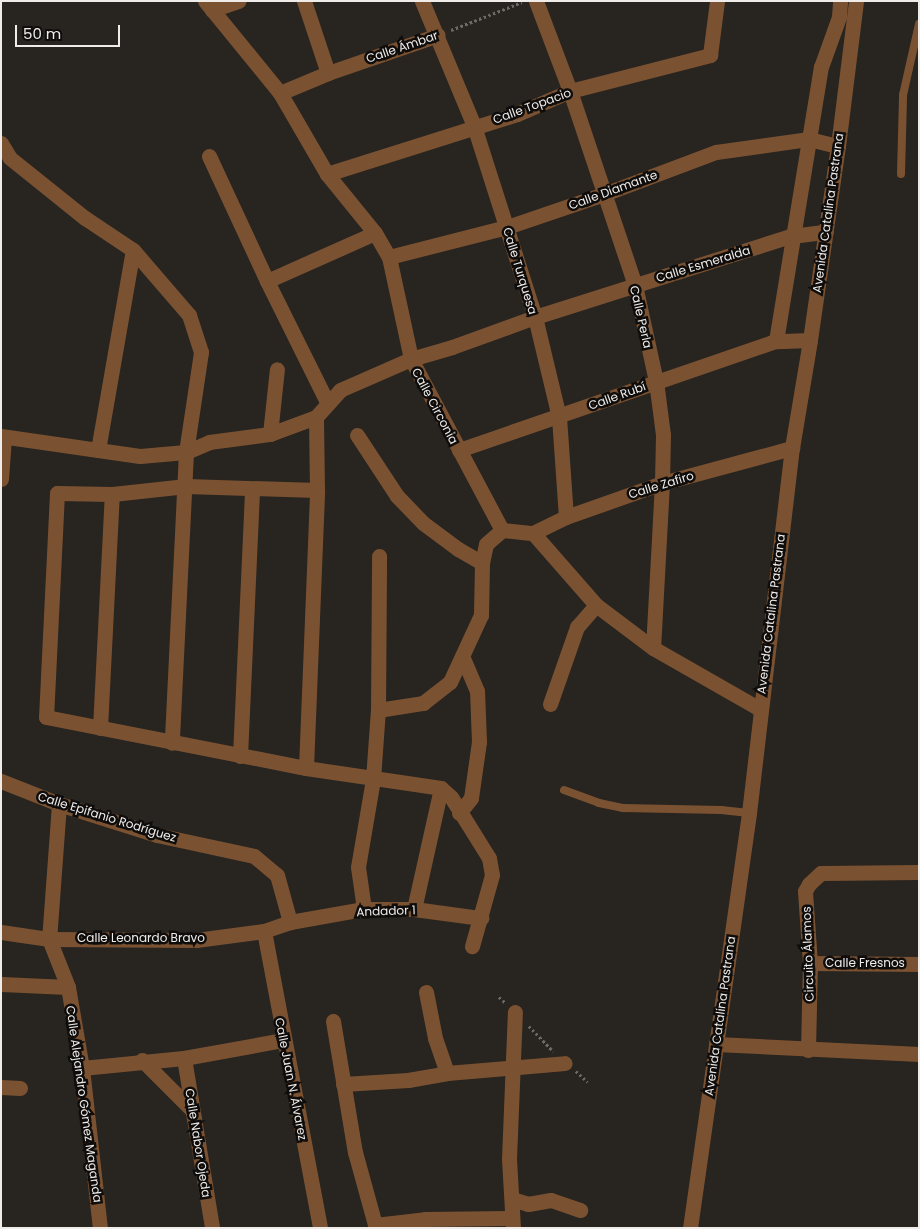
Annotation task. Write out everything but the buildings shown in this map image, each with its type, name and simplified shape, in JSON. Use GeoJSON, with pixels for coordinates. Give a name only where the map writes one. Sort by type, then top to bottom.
{"type":"FeatureCollection","features":[{"type":"Feature","properties":{"kind":"street"},"geometry":{"type":"LineString","coordinates":[[209,6],[238,1]]}},
{"type":"Feature","properties":{"kind":"street"},"geometry":{"type":"LineString","coordinates":[[304,1],[328,72]]}},
{"type":"Feature","properties":{"kind":"street","name":"Calle Turquesa"},"geometry":{"type":"LineString","coordinates":[[422,1],[438,35],[474,126],[534,317],[559,417],[566,517]]}},
{"type":"Feature","properties":{"kind":"street","name":"Calle Perla"},"geometry":{"type":"LineString","coordinates":[[536,1],[570,92],[635,285],[656,382],[663,435],[652,648]]}},
{"type":"Feature","properties":{"kind":"street","name":"Calle Topacio"},"geometry":{"type":"LineString","coordinates":[[327,174],[474,126],[517,114],[570,92],[710,56],[717,1]]}},
{"type":"Feature","properties":{"kind":"street"},"geometry":{"type":"LineString","coordinates":[[776,341],[791,236],[821,68],[839,16],[840,1]]}},
{"type":"Feature","properties":{"kind":"street","name":"Avenida Catalina Pastrana"},"geometry":{"type":"LineString","coordinates":[[690,1228],[749,813],[792,448],[826,232],[856,1]]}},
{"type":"Feature","properties":{"kind":"street","name":"Calle Circonia"},"geometry":{"type":"LineString","coordinates":[[209,6],[280,94],[327,174],[375,233],[390,257],[410,359],[502,530]]}},
{"type":"Feature","properties":{"kind":"street","name":"Calle Ámbar"},"geometry":{"type":"LineString","coordinates":[[280,94],[328,72],[438,35]]}},
{"type":"Feature","properties":{"kind":"street","name":"Calle Diamante"},"geometry":{"type":"LineString","coordinates":[[390,257],[507,227],[604,194],[716,152],[809,139],[838,146]]}},
{"type":"Feature","properties":{"kind":"street"},"geometry":{"type":"LineString","coordinates":[[1,143],[10,158],[85,218],[133,250],[189,315],[201,352],[186,452],[186,486],[172,743]]}},
{"type":"Feature","properties":{"kind":"street"},"geometry":{"type":"LineString","coordinates":[[209,156],[267,281],[327,402]]}},
{"type":"Feature","properties":{"kind":"street","name":"Calle Esmeralda"},"geometry":{"type":"LineString","coordinates":[[316,417],[327,402],[340,390],[410,359],[452,347],[534,317],[791,236],[826,232]]}},
{"type":"Feature","properties":{"kind":"street"},"geometry":{"type":"LineString","coordinates":[[267,281],[375,233]]}},
{"type":"Feature","properties":{"kind":"street"},"geometry":{"type":"LineString","coordinates":[[98,450],[133,250]]}},
{"type":"Feature","properties":{"kind":"street","name":"Calle Rubí"},"geometry":{"type":"LineString","coordinates":[[459,450],[776,341],[810,340]]}},
{"type":"Feature","properties":{"kind":"street"},"geometry":{"type":"LineString","coordinates":[[270,434],[277,369]]}},
{"type":"Feature","properties":{"kind":"street"},"geometry":{"type":"LineString","coordinates":[[1,480],[2,436],[140,456],[186,452],[210,442],[270,434],[316,417],[317,490],[306,768]]}},
{"type":"Feature","properties":{"kind":"street"},"geometry":{"type":"LineString","coordinates":[[357,435],[397,496],[423,523],[458,549],[482,562]]}},
{"type":"Feature","properties":{"kind":"street","name":"Calle Zafiro"},"geometry":{"type":"LineString","coordinates":[[533,534],[566,517],[662,483],[792,448]]}},
{"type":"Feature","properties":{"kind":"street"},"geometry":{"type":"LineString","coordinates":[[317,490],[252,490],[186,486],[112,494],[57,493],[46,717],[306,768],[441,788],[451,797],[459,813],[489,858],[492,875],[472,946]]}},
{"type":"Feature","properties":{"kind":"street"},"geometry":{"type":"LineString","coordinates":[[240,756],[252,490]]}},
{"type":"Feature","properties":{"kind":"street"},"geometry":{"type":"LineString","coordinates":[[100,728],[112,494]]}},
{"type":"Feature","properties":{"kind":"street"},"geometry":{"type":"LineString","coordinates":[[378,710],[423,704],[450,682],[481,614],[482,562],[486,544],[502,530],[533,534],[596,605],[652,648],[760,709]]}},
{"type":"Feature","properties":{"kind":"street"},"geometry":{"type":"LineString","coordinates":[[364,909],[358,866],[373,779],[378,710],[379,556]]}},
{"type":"Feature","properties":{"kind":"street"},"geometry":{"type":"LineString","coordinates":[[550,704],[577,627],[596,605]]}},
{"type":"Feature","properties":{"kind":"street"},"geometry":{"type":"LineString","coordinates":[[459,813],[471,798],[479,742],[477,691],[462,658]]}},
{"type":"Feature","properties":{"kind":"street","name":"Calle Epifanio Rodríguez"},"geometry":{"type":"LineString","coordinates":[[1,782],[60,804],[157,835],[254,856],[277,875],[290,922]]}},
{"type":"Feature","properties":{"kind":"street"},"geometry":{"type":"LineString","coordinates":[[414,908],[441,788]]}},
{"type":"Feature","properties":{"kind":"street","name":"Calle Alejandro Gómez Maganda"},"geometry":{"type":"LineString","coordinates":[[60,804],[50,938],[68,987],[82,1068],[100,1228]]}},
{"type":"Feature","properties":{"kind":"street","name":"Circuito Álamos"},"geometry":{"type":"LineString","coordinates":[[808,1050],[810,963],[805,891],[821,873],[919,872]]}},
{"type":"Feature","properties":{"kind":"street","name":"Andador 1"},"geometry":{"type":"LineString","coordinates":[[290,922],[364,909],[414,908],[481,918]]}},
{"type":"Feature","properties":{"kind":"street","name":"Calle Leonardo Bravo"},"geometry":{"type":"LineString","coordinates":[[2,936],[196,940],[264,931],[290,922]]}},
{"type":"Feature","properties":{"kind":"street","name":"Calle Juan N. Álvarez"},"geometry":{"type":"LineString","coordinates":[[264,931],[320,1228]]}},
{"type":"Feature","properties":{"kind":"street","name":"Calle Fresnos"},"geometry":{"type":"LineString","coordinates":[[810,963],[919,964]]}},
{"type":"Feature","properties":{"kind":"street"},"geometry":{"type":"LineString","coordinates":[[1,984],[68,987]]}},
{"type":"Feature","properties":{"kind":"street"},"geometry":{"type":"LineString","coordinates":[[426,992],[435,1038],[446,1073]]}},
{"type":"Feature","properties":{"kind":"street"},"geometry":{"type":"LineString","coordinates":[[333,1021],[355,1152],[375,1227],[426,1219],[513,1223],[509,1159],[515,1012]]}},
{"type":"Feature","properties":{"kind":"street"},"geometry":{"type":"LineString","coordinates":[[82,1068],[142,1060],[184,1058],[284,1040]]}},
{"type":"Feature","properties":{"kind":"street"},"geometry":{"type":"LineString","coordinates":[[716,1044],[919,1054]]}},
{"type":"Feature","properties":{"kind":"street","name":"Calle Nabor Ojeda"},"geometry":{"type":"LineString","coordinates":[[184,1058],[212,1228]]}},
{"type":"Feature","properties":{"kind":"street"},"geometry":{"type":"LineString","coordinates":[[142,1060],[192,1110]]}},
{"type":"Feature","properties":{"kind":"street"},"geometry":{"type":"LineString","coordinates":[[343,1084],[408,1080],[446,1073],[513,1069],[565,1063]]}},
{"type":"Feature","properties":{"kind":"street"},"geometry":{"type":"LineString","coordinates":[[1,1087],[20,1088]]}},
{"type":"Feature","properties":{"kind":"street"},"geometry":{"type":"LineString","coordinates":[[512,1199],[528,1204],[551,1200],[580,1210]]}},
{"type":"Feature","properties":{"kind":"lane"},"geometry":{"type":"LineString","coordinates":[[901,174],[903,95],[919,24]]}},
{"type":"Feature","properties":{"kind":"lane"},"geometry":{"type":"LineString","coordinates":[[564,790],[599,803],[623,808],[721,810],[749,813]]}},
{"type":"Feature","properties":{"kind":"path","name":"Calle Ámbar"},"geometry":{"type":"LineString","coordinates":[[438,35],[524,1]]}}]}
